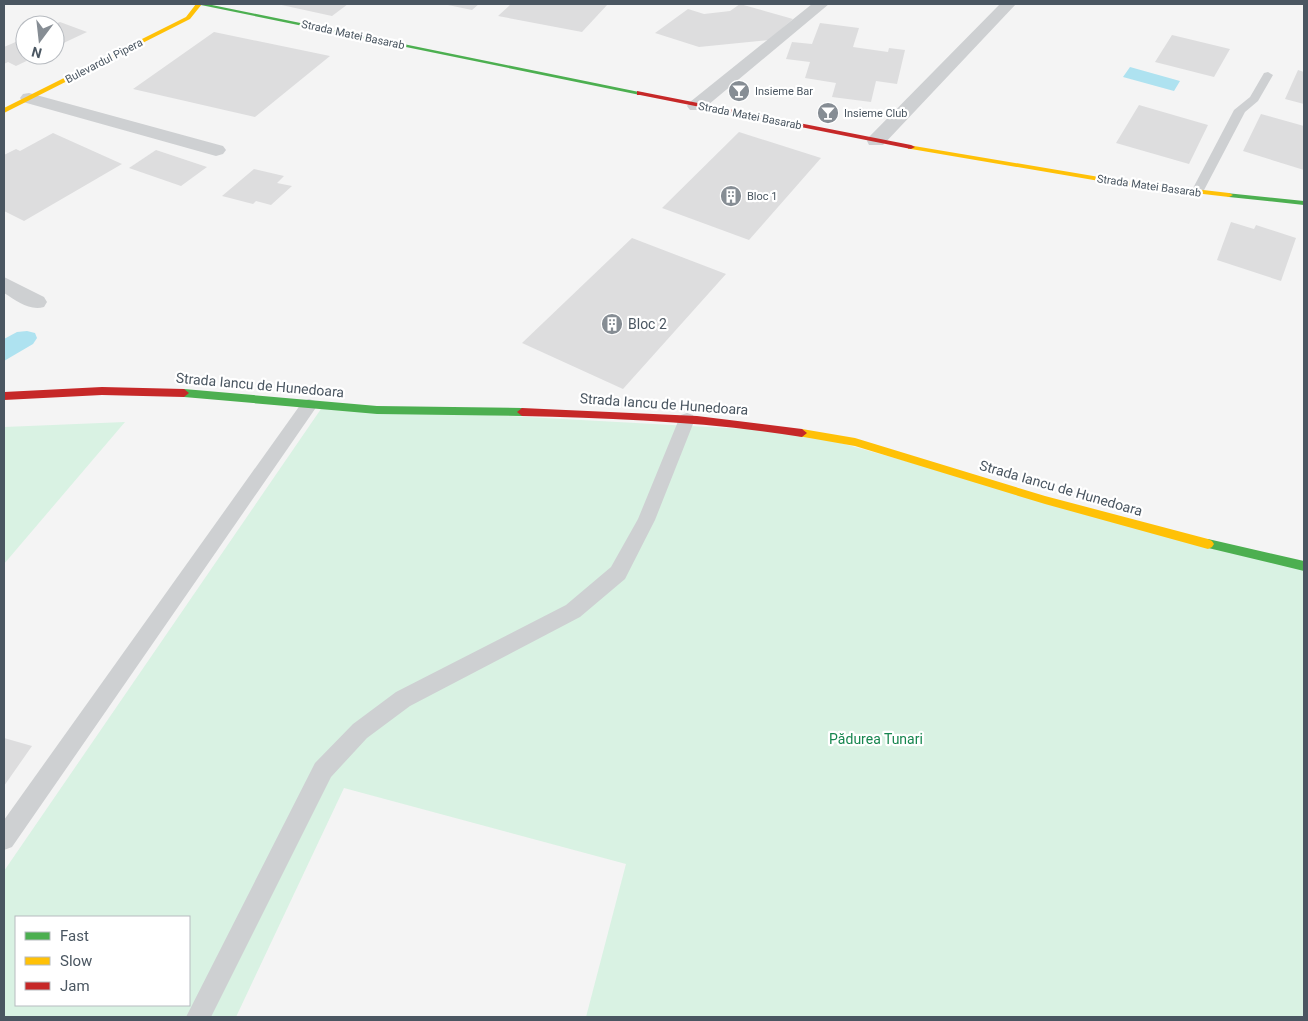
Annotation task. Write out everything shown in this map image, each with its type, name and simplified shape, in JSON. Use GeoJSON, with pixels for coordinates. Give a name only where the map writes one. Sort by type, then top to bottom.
{"type":"FeatureCollection","features":[{"type":"Feature","properties":{"kind":"street"},"geometry":{"type":"LineString","coordinates":[[181,8],[200,4]]}},
{"type":"Feature","properties":{"kind":"street","name":"Strada Matei Basarab"},"geometry":{"type":"LineString","coordinates":[[200,4],[876,141],[1032,169],[1196,192],[1304,203]]}},
{"type":"Feature","properties":{"kind":"street","name":"Bulevardul Pipera"},"geometry":{"type":"LineString","coordinates":[[4,111],[188,18],[200,4]]}},
{"type":"Feature","properties":{"kind":"street"},"geometry":{"type":"LineString","coordinates":[[696,106],[821,4]]}},
{"type":"Feature","properties":{"kind":"street"},"geometry":{"type":"LineString","coordinates":[[876,141],[1008,4]]}},
{"type":"Feature","properties":{"kind":"street"},"geometry":{"type":"LineString","coordinates":[[29,98],[216,150]]}},
{"type":"Feature","properties":{"kind":"street"},"geometry":{"type":"LineString","coordinates":[[4,284],[36,302]]}},
{"type":"Feature","properties":{"kind":"street","name":"Strada Iancu de Hunedoara"},"geometry":{"type":"LineString","coordinates":[[4,396],[102,391],[169,393],[309,406],[378,410],[625,414],[745,424],[855,442],[1138,526],[1304,566]]}},
{"type":"Feature","properties":{"kind":"lane"},"geometry":{"type":"LineString","coordinates":[[1196,192],[1240,110],[1254,99],[1268,75]]}},
{"type":"Feature","properties":{"kind":"lane"},"geometry":{"type":"LineString","coordinates":[[4,839],[309,406]]}},
{"type":"Feature","properties":{"kind":"lane"},"geometry":{"type":"LineString","coordinates":[[198,1017],[323,770],[360,732],[403,699],[573,611],[618,573],[646,520],[687,419]]}},
{"type":"Feature","properties":{"kind":"green space","name":"Pădurea Tunari"},"geometry":{"type":"Polygon","coordinates":[[[323,406],[801,432],[1175,536],[1304,566],[1304,1017],[586,1017],[626,864],[344,788],[236,1017],[4,1017],[4,871],[323,406]]]}},
{"type":"Feature","properties":{"kind":"green space"},"geometry":{"type":"Polygon","coordinates":[[[125,422],[4,564],[4,427],[125,422]]]}},
{"type":"Feature","properties":{"kind":"water"},"geometry":{"type":"Polygon","coordinates":[[[1130,67],[1180,81],[1174,91],[1123,77],[1130,67]]]}},
{"type":"Feature","properties":{"kind":"water"},"geometry":{"type":"Polygon","coordinates":[[[27,331],[35,333],[37,338],[33,344],[4,361],[4,339],[17,332],[27,331]]]}},
{"type":"Feature","properties":{"kind":"building"},"geometry":{"type":"Polygon","coordinates":[[[277,4],[348,4],[332,16],[277,4]]]}},
{"type":"Feature","properties":{"kind":"building"},"geometry":{"type":"Polygon","coordinates":[[[443,4],[479,4],[472,10],[443,4]]]}},
{"type":"Feature","properties":{"kind":"building"},"geometry":{"type":"Polygon","coordinates":[[[511,4],[608,4],[582,32],[498,16],[511,4]]]}},
{"type":"Feature","properties":{"kind":"building"},"geometry":{"type":"Polygon","coordinates":[[[740,4],[793,19],[769,40],[699,47],[655,33],[688,9],[704,14],[730,11],[740,4]]]}},
{"type":"Feature","properties":{"kind":"building"},"geometry":{"type":"Polygon","coordinates":[[[820,23],[859,28],[853,47],[888,52],[889,48],[905,50],[897,84],[876,81],[871,102],[832,97],[836,83],[805,78],[810,62],[786,59],[792,42],[812,44],[820,23]]]}},
{"type":"Feature","properties":{"kind":"building"},"geometry":{"type":"Polygon","coordinates":[[[65,24],[87,32],[65,42],[65,24]]]}},
{"type":"Feature","properties":{"kind":"building"},"geometry":{"type":"Polygon","coordinates":[[[214,32],[330,56],[255,117],[133,89],[214,32]]]}},
{"type":"Feature","properties":{"kind":"building"},"geometry":{"type":"Polygon","coordinates":[[[1172,35],[1230,49],[1214,77],[1155,62],[1172,35]]]}},
{"type":"Feature","properties":{"kind":"building"},"geometry":{"type":"Polygon","coordinates":[[[15,42],[15,65],[18,65],[16,66],[8,62],[4,64],[4,47],[15,42]]]}},
{"type":"Feature","properties":{"kind":"building"},"geometry":{"type":"Polygon","coordinates":[[[1298,70],[1304,72],[1304,104],[1285,99],[1298,70]]]}},
{"type":"Feature","properties":{"kind":"building"},"geometry":{"type":"Polygon","coordinates":[[[1139,105],[1208,125],[1189,164],[1116,143],[1139,105]]]}},
{"type":"Feature","properties":{"kind":"building"},"geometry":{"type":"Polygon","coordinates":[[[1261,114],[1304,126],[1304,170],[1243,151],[1261,114]]]}},
{"type":"Feature","properties":{"kind":"building","name":"Bloc 1"},"geometry":{"type":"Polygon","coordinates":[[[739,132],[821,158],[749,240],[662,208],[739,132]]]}},
{"type":"Feature","properties":{"kind":"building"},"geometry":{"type":"Polygon","coordinates":[[[53,133],[122,164],[24,221],[4,211],[4,155],[16,149],[20,151],[53,133]]]}},
{"type":"Feature","properties":{"kind":"building"},"geometry":{"type":"Polygon","coordinates":[[[156,150],[207,167],[181,186],[129,168],[156,150]]]}},
{"type":"Feature","properties":{"kind":"building"},"geometry":{"type":"Polygon","coordinates":[[[254,169],[284,176],[277,183],[292,186],[271,205],[256,201],[253,204],[222,196],[254,169]]]}},
{"type":"Feature","properties":{"kind":"building"},"geometry":{"type":"Polygon","coordinates":[[[1231,222],[1254,229],[1256,225],[1296,238],[1281,281],[1217,260],[1231,222]]]}},
{"type":"Feature","properties":{"kind":"building","name":"Bloc 2"},"geometry":{"type":"Polygon","coordinates":[[[632,238],[726,274],[623,389],[522,343],[632,238]]]}},
{"type":"Feature","properties":{"kind":"building"},"geometry":{"type":"Polygon","coordinates":[[[4,738],[32,746],[4,786],[4,738]]]}},
{"type":"Feature","properties":{"kind":"traffic: fast"},"geometry":{"type":"LineString","coordinates":[[199,4],[640,93]]}},
{"type":"Feature","properties":{"kind":"traffic: fast"},"geometry":{"type":"LineString","coordinates":[[1229,195],[1304,203]]}},
{"type":"Feature","properties":{"kind":"traffic: fast"},"geometry":{"type":"LineString","coordinates":[[184,393],[377,410],[522,412]]}},
{"type":"Feature","properties":{"kind":"traffic: fast"},"geometry":{"type":"LineString","coordinates":[[1208,544],[1304,566]]}},
{"type":"Feature","properties":{"kind":"traffic: slow"},"geometry":{"type":"LineString","coordinates":[[4,111],[188,18],[199,4]]}},
{"type":"Feature","properties":{"kind":"traffic: slow"},"geometry":{"type":"LineString","coordinates":[[911,147],[1117,182],[1229,195]]}},
{"type":"Feature","properties":{"kind":"traffic: slow"},"geometry":{"type":"LineString","coordinates":[[802,433],[855,442],[1045,500],[1208,544]]}},
{"type":"Feature","properties":{"kind":"traffic: jam"},"geometry":{"type":"LineString","coordinates":[[640,93],[911,147]]}},
{"type":"Feature","properties":{"kind":"traffic: jam"},"geometry":{"type":"LineString","coordinates":[[4,396],[102,391],[184,393]]}},
{"type":"Feature","properties":{"kind":"traffic: jam"},"geometry":{"type":"LineString","coordinates":[[522,412],[627,415],[697,420],[802,433]]}},
{"type":"Feature","properties":{"kind":"place","name":"Insieme Bar"},"geometry":{"type":"Point","coordinates":[739,91]}},
{"type":"Feature","properties":{"kind":"place","name":"Insieme Club"},"geometry":{"type":"Point","coordinates":[828,113]}},
{"type":"Feature","properties":{"kind":"place","name":"Bloc 1"},"geometry":{"type":"Point","coordinates":[731,196]}},
{"type":"Feature","properties":{"kind":"place","name":"Bloc 2"},"geometry":{"type":"Point","coordinates":[612,324]}}]}
